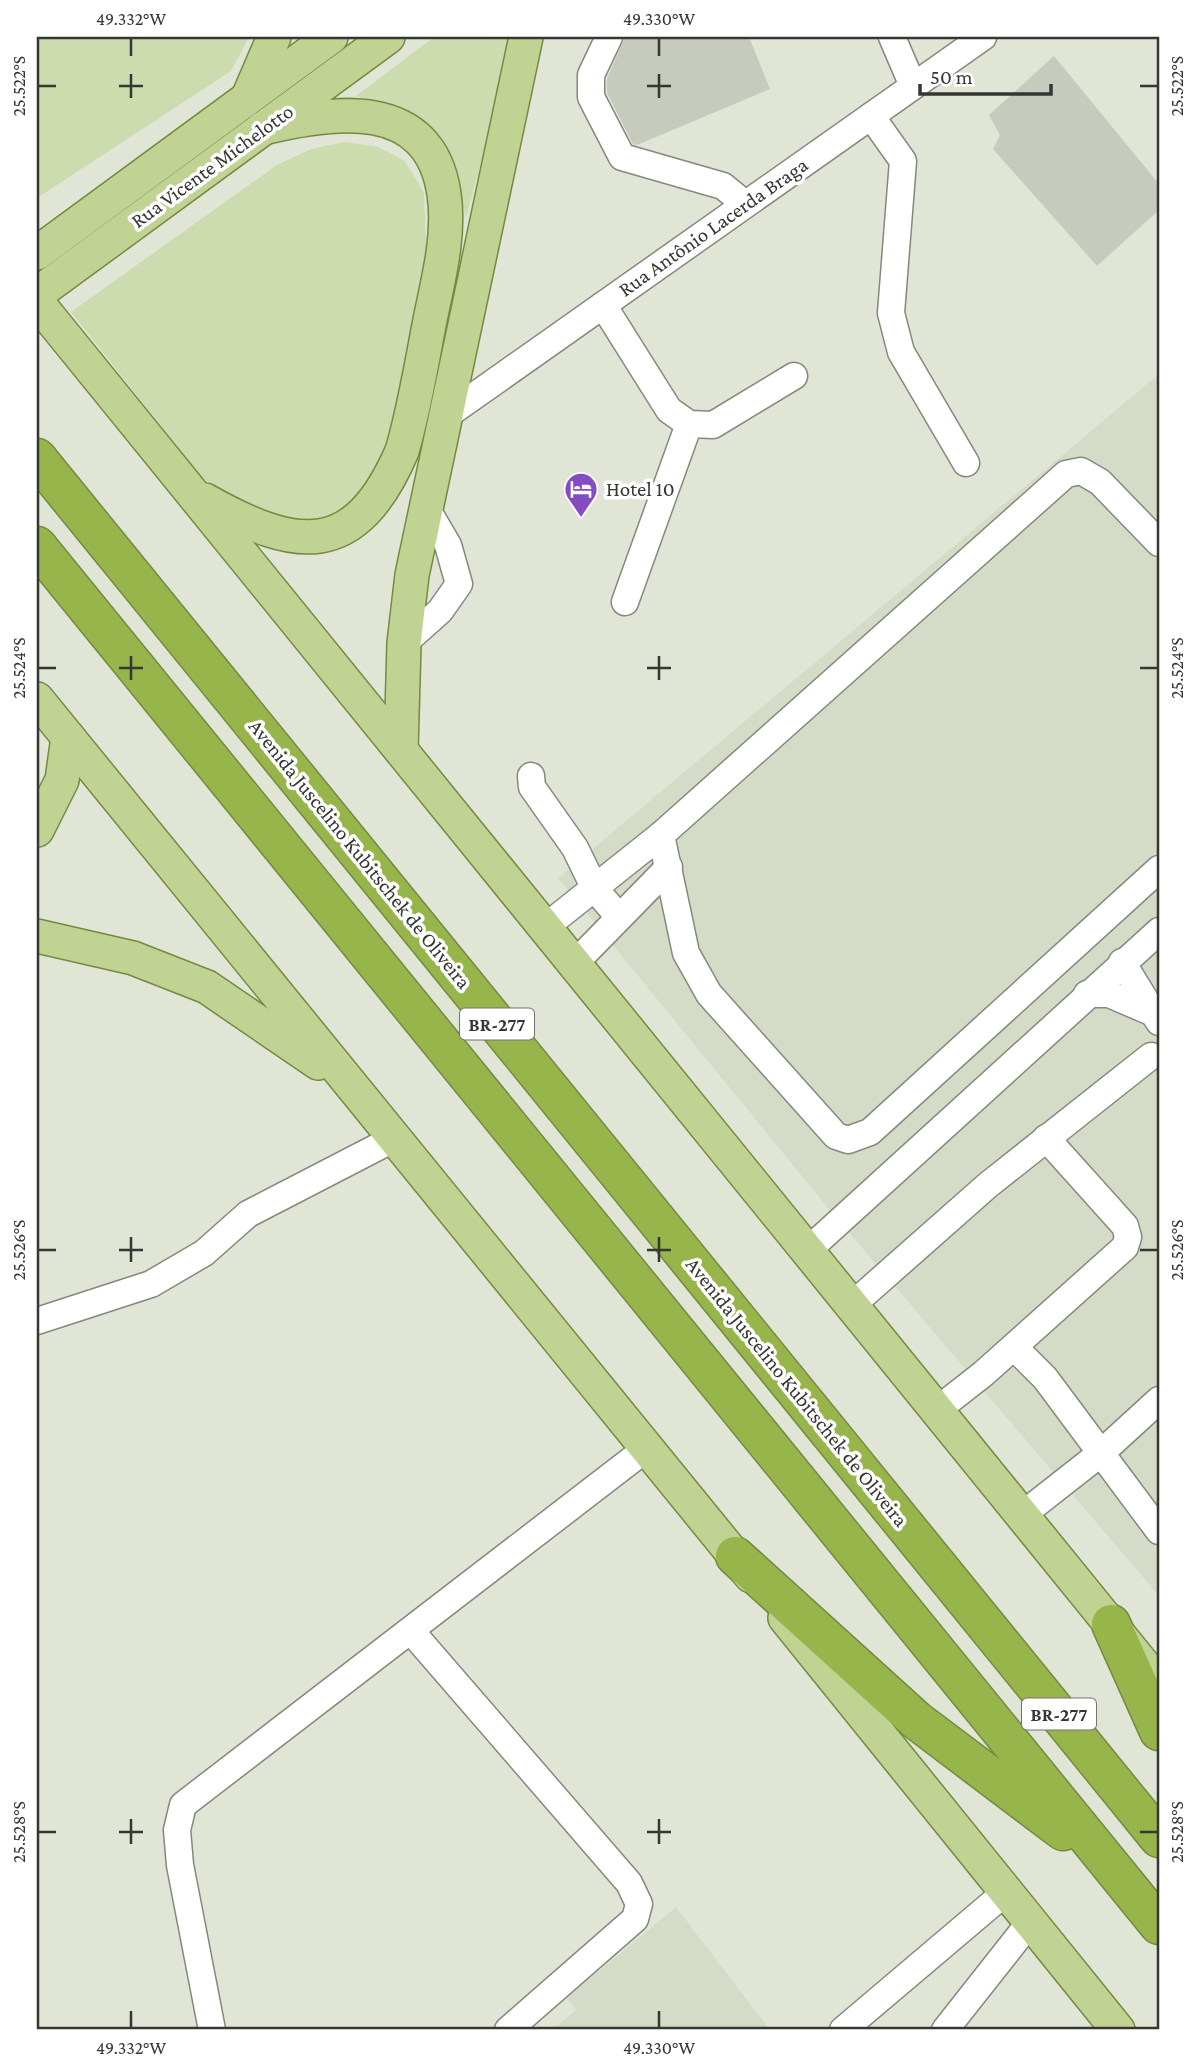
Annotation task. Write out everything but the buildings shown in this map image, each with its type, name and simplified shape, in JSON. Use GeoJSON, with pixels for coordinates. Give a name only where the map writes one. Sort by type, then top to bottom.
{"type":"FeatureCollection","features":[{"type":"Feature","properties":{"kind":"highway","name":"Avenida Juscelino Kubitschek de Oliveira"},"geometry":{"type":"LineString","coordinates":[[37,458],[1159,1838]]}},
{"type":"Feature","properties":{"kind":"highway","name":"BR-277"},"geometry":{"type":"LineString","coordinates":[[37,546],[1148,1911]]}},
{"type":"Feature","properties":{"kind":"highway"},"geometry":{"type":"LineString","coordinates":[[735,1556],[916,1720],[1055,1824],[1148,1911]]}},
{"type":"Feature","properties":{"kind":"highway"},"geometry":{"type":"LineString","coordinates":[[1111,1624],[1159,1731]]}},
{"type":"Feature","properties":{"kind":"main road"},"geometry":{"type":"LineString","coordinates":[[248,98],[274,37]]}},
{"type":"Feature","properties":{"kind":"main road","name":"Rua Vicente Michelotto"},"geometry":{"type":"LineString","coordinates":[[37,253],[331,37]]}},
{"type":"Feature","properties":{"kind":"main road","name":"Rua Vicente Michelotto"},"geometry":{"type":"LineString","coordinates":[[37,295],[388,37]]}},
{"type":"Feature","properties":{"kind":"main road"},"geometry":{"type":"LineString","coordinates":[[401,750],[407,607],[443,418],[526,37]]}},
{"type":"Feature","properties":{"kind":"main road"},"geometry":{"type":"LineString","coordinates":[[188,491],[270,533],[292,538],[315,537],[339,530],[360,517],[376,499],[391,476],[409,428],[442,256],[444,193],[437,168],[424,147],[406,130],[387,120],[365,115],[308,117],[263,128]]}},
{"type":"Feature","properties":{"kind":"main road"},"geometry":{"type":"LineString","coordinates":[[37,302],[1159,1684]]}},
{"type":"Feature","properties":{"kind":"main road"},"geometry":{"type":"LineString","coordinates":[[37,699],[1118,2030]]}},
{"type":"Feature","properties":{"kind":"main road"},"geometry":{"type":"LineString","coordinates":[[37,830],[59,788],[67,759],[68,737]]}},
{"type":"Feature","properties":{"kind":"main road"},"geometry":{"type":"LineString","coordinates":[[59,788],[82,782],[107,785]]}},
{"type":"Feature","properties":{"kind":"main road"},"geometry":{"type":"LineString","coordinates":[[37,936],[133,958],[207,987],[357,1091]]}},
{"type":"Feature","properties":{"kind":"street"},"geometry":{"type":"LineString","coordinates":[[609,37],[591,75],[592,97],[622,157],[723,186],[745,205]]}},
{"type":"Feature","properties":{"kind":"street"},"geometry":{"type":"LineString","coordinates":[[892,37],[913,86]]}},
{"type":"Feature","properties":{"kind":"street","name":"Rua Antônio Lacerda Braga"},"geometry":{"type":"LineString","coordinates":[[443,418],[984,37]]}},
{"type":"Feature","properties":{"kind":"street"},"geometry":{"type":"LineString","coordinates":[[871,116],[903,162],[891,313],[901,352],[965,463]]}},
{"type":"Feature","properties":{"kind":"street"},"geometry":{"type":"LineString","coordinates":[[603,305],[669,410],[689,424],[713,425],[794,376]]}},
{"type":"Feature","properties":{"kind":"street"},"geometry":{"type":"LineString","coordinates":[[625,602],[689,424]]}},
{"type":"Feature","properties":{"kind":"street"},"geometry":{"type":"LineString","coordinates":[[544,928],[662,835],[1066,474],[1081,471],[1100,482],[1159,543]]}},
{"type":"Feature","properties":{"kind":"street"},"geometry":{"type":"LineString","coordinates":[[404,643],[440,611],[459,584],[448,545],[425,506]]}},
{"type":"Feature","properties":{"kind":"street"},"geometry":{"type":"LineString","coordinates":[[531,776],[532,788],[575,848],[595,889],[619,917]]}},
{"type":"Feature","properties":{"kind":"street"},"geometry":{"type":"LineString","coordinates":[[662,835],[686,953],[709,994],[836,1136],[848,1140],[870,1132],[1159,869]]}},
{"type":"Feature","properties":{"kind":"street"},"geometry":{"type":"LineString","coordinates":[[573,964],[668,867]]}},
{"type":"Feature","properties":{"kind":"street"},"geometry":{"type":"LineString","coordinates":[[807,1251],[1159,931]]}},
{"type":"Feature","properties":{"kind":"street"},"geometry":{"type":"LineString","coordinates":[[1122,962],[1155,1017]]}},
{"type":"Feature","properties":{"kind":"street"},"geometry":{"type":"LineString","coordinates":[[1087,994],[1109,994],[1155,1017]]}},
{"type":"Feature","properties":{"kind":"street"},"geometry":{"type":"LineString","coordinates":[[852,1306],[1046,1138],[1151,1056]]}},
{"type":"Feature","properties":{"kind":"street"},"geometry":{"type":"LineString","coordinates":[[37,1321],[151,1284],[204,1253],[248,1214],[395,1138]]}},
{"type":"Feature","properties":{"kind":"street"},"geometry":{"type":"LineString","coordinates":[[937,1410],[1014,1347],[1125,1247],[1128,1237],[1125,1226],[1046,1138]]}},
{"type":"Feature","properties":{"kind":"street"},"geometry":{"type":"LineString","coordinates":[[1014,1347],[1045,1378],[1159,1531]]}},
{"type":"Feature","properties":{"kind":"street"},"geometry":{"type":"LineString","coordinates":[[1022,1515],[1101,1452],[1159,1400]]}},
{"type":"Feature","properties":{"kind":"street"},"geometry":{"type":"LineString","coordinates":[[212,2030],[180,1865],[177,1829],[183,1805],[647,1448]]}},
{"type":"Feature","properties":{"kind":"street"},"geometry":{"type":"LineString","coordinates":[[411,1631],[629,1883],[639,1904],[635,1919],[508,2030]]}},
{"type":"Feature","properties":{"kind":"street"},"geometry":{"type":"LineString","coordinates":[[843,2030],[1007,1892]]}},
{"type":"Feature","properties":{"kind":"street"},"geometry":{"type":"LineString","coordinates":[[945,2030],[1031,1921]]}},
{"type":"Feature","properties":{"kind":"shaded area"},"geometry":{"type":"Polygon","coordinates":[[[1159,374],[1159,1596],[829,1209],[558,878],[1159,374]]]}},
{"type":"Feature","properties":{"kind":"shaded area"},"geometry":{"type":"Polygon","coordinates":[[[676,1907],[770,2030],[552,2030],[576,2010],[567,1998],[676,1907]]]}},
{"type":"Feature","properties":{"kind":"green space"},"geometry":{"type":"Polygon","coordinates":[[[37,37],[249,37],[231,71],[37,198],[37,37]]]}},
{"type":"Feature","properties":{"kind":"green space"},"geometry":{"type":"Polygon","coordinates":[[[434,37],[515,37],[466,218],[453,168],[435,136],[405,114],[356,96],[434,37]]]}},
{"type":"Feature","properties":{"kind":"green space"},"geometry":{"type":"Polygon","coordinates":[[[345,142],[378,147],[405,161],[424,193],[426,246],[399,421],[384,466],[360,497],[336,515],[307,523],[273,519],[238,503],[203,479],[71,312],[277,165],[311,149],[345,142]]]}},
{"type":"Feature","properties":{"kind":"place","name":"Hotel 10"},"geometry":{"type":"Point","coordinates":[581,519]}}]}
